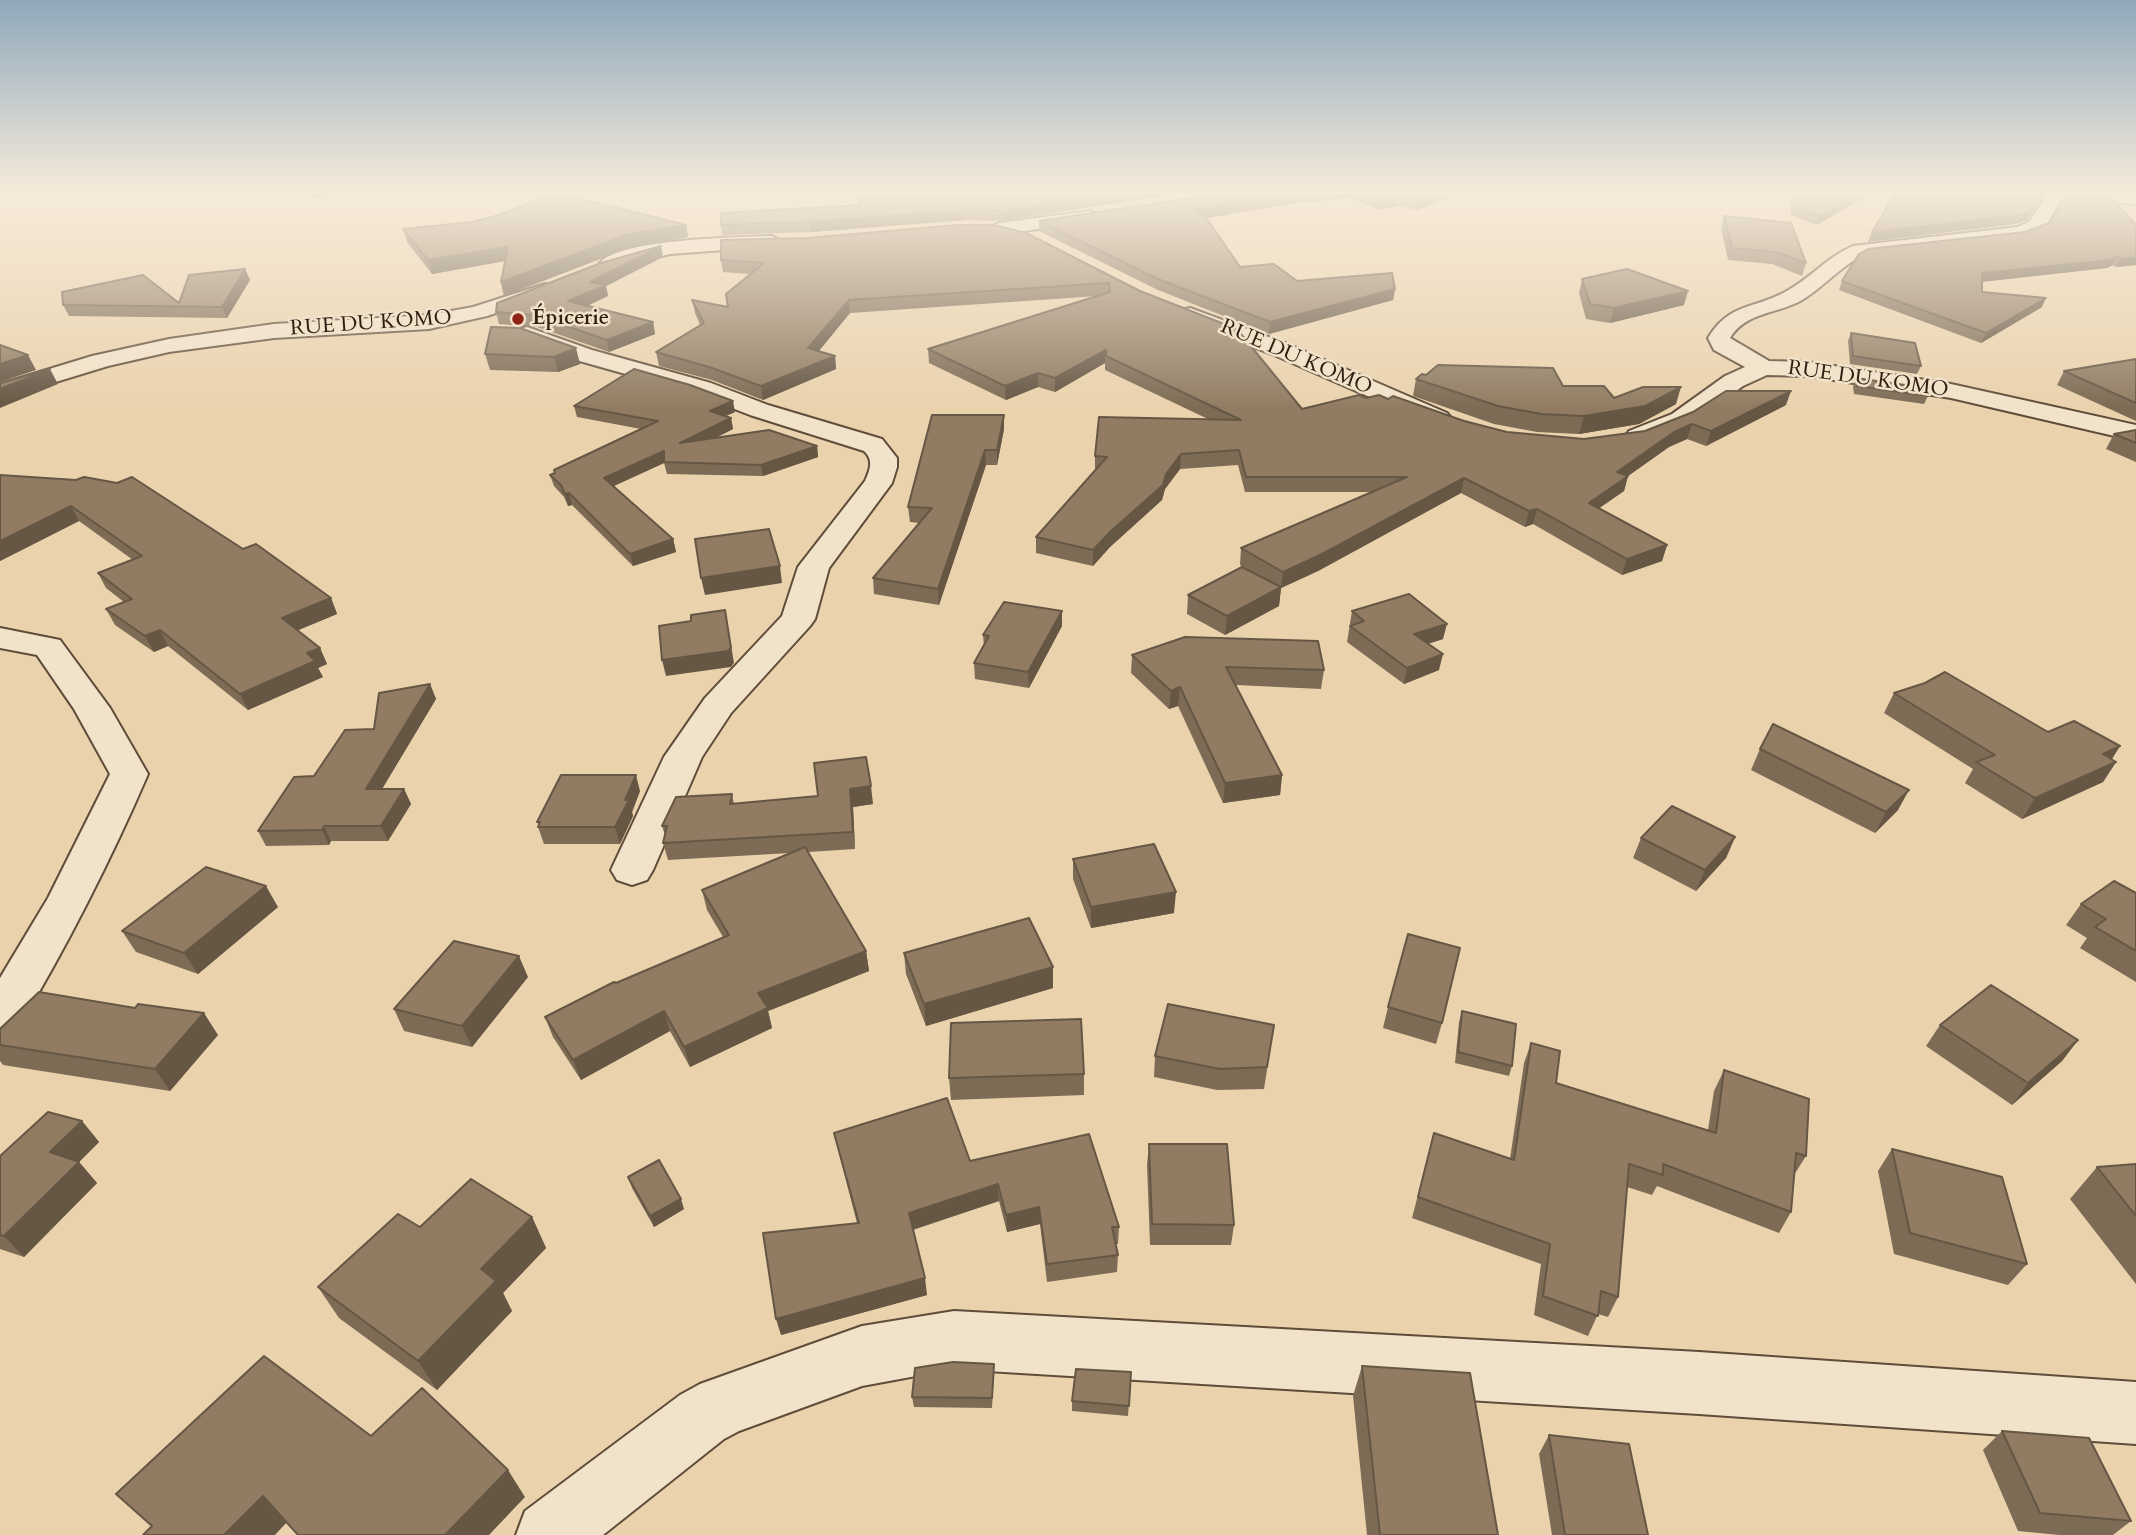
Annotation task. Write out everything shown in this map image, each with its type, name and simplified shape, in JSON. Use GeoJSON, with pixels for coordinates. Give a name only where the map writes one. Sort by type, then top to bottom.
{"type":"FeatureCollection","features":[{"type":"Feature","properties":{"kind":"street","name":"RUE DU KOMO"},"geometry":{"type":"LineString","coordinates":[[0,392],[67,368],[200,339],[273,331],[413,324],[468,316],[518,300],[607,265]]}},
{"type":"Feature","properties":{"kind":"street"},"geometry":{"type":"LineString","coordinates":[[1764,368],[1722,345],[1719,338],[1722,331],[1744,315],[1801,292],[1836,265]]}},
{"type":"Feature","properties":{"kind":"street","name":"RUE DU KOMO"},"geometry":{"type":"LineString","coordinates":[[1165,304],[1464,427]]}},
{"type":"Feature","properties":{"kind":"street"},"geometry":{"type":"LineString","coordinates":[[413,324],[415,329],[527,334],[584,355],[702,388],[759,410],[873,445],[880,450],[885,469],[878,483],[814,567],[798,619],[718,706],[683,757],[632,870]]}},
{"type":"Feature","properties":{"kind":"street","name":"RUE DU KOMO"},"geometry":{"type":"LineString","coordinates":[[1618,442],[1653,432],[1681,419],[1734,381],[1764,368],[1808,369],[1951,391],[2065,414],[2136,433]]}},
{"type":"Feature","properties":{"kind":"street"},"geometry":{"type":"LineString","coordinates":[[0,638],[48,647],[92,708],[129,774],[94,852],[34,964],[0,1017]]}},
{"type":"Feature","properties":{"kind":"street"},"geometry":{"type":"LineString","coordinates":[[549,1535],[702,1417],[722,1406],[862,1356],[954,1340],[1685,1382],[2136,1413]]}},
{"type":"Feature","properties":{"kind":"building"},"geometry":{"type":"Polygon","coordinates":[[[504,265],[547,265],[501,282],[504,265]]]}},
{"type":"Feature","properties":{"kind":"building"},"geometry":{"type":"Polygon","coordinates":[[[597,265],[624,265],[590,282],[606,285],[568,301],[653,322],[607,340],[534,315],[496,312],[497,303],[597,265]]]}},
{"type":"Feature","properties":{"kind":"building"},"geometry":{"type":"Polygon","coordinates":[[[762,265],[1088,265],[1140,291],[1237,329],[1302,409],[1359,395],[1366,398],[1379,395],[1388,399],[1393,396],[1464,421],[1507,432],[1584,439],[1645,431],[1693,412],[1726,391],[1791,391],[1711,431],[1692,424],[1674,432],[1617,472],[1628,476],[1589,503],[1667,545],[1627,559],[1537,509],[1529,511],[1464,478],[1283,572],[1241,548],[1407,477],[1246,477],[1239,450],[1181,454],[1166,474],[1163,485],[1093,550],[1036,537],[1107,457],[1095,456],[1099,417],[1241,420],[1106,356],[1106,350],[1055,378],[1038,373],[1005,386],[928,349],[1110,292],[1109,283],[849,300],[808,348],[835,356],[761,386],[656,352],[704,323],[692,300],[728,307],[726,294],[762,265]]]}},
{"type":"Feature","properties":{"kind":"building"},"geometry":{"type":"Polygon","coordinates":[[[1129,265],[1238,265],[1240,267],[1275,265],[1297,281],[1392,273],[1395,289],[1270,322],[1158,279],[1129,265]]]}},
{"type":"Feature","properties":{"kind":"building"},"geometry":{"type":"Polygon","coordinates":[[[1852,265],[2065,265],[1982,273],[1982,292],[2046,298],[1986,333],[1842,281],[1852,265]]]}},
{"type":"Feature","properties":{"kind":"building"},"geometry":{"type":"Polygon","coordinates":[[[245,269],[222,307],[63,305],[62,292],[143,275],[179,303],[189,275],[245,269]]]}},
{"type":"Feature","properties":{"kind":"building"},"geometry":{"type":"Polygon","coordinates":[[[1627,269],[1688,291],[1614,308],[1590,304],[1582,279],[1627,269]]]}},
{"type":"Feature","properties":{"kind":"building"},"geometry":{"type":"Polygon","coordinates":[[[491,327],[520,328],[576,348],[554,357],[485,354],[491,327]]]}},
{"type":"Feature","properties":{"kind":"building"},"geometry":{"type":"Polygon","coordinates":[[[1851,333],[1915,343],[1921,366],[1853,356],[1851,333]]]}},
{"type":"Feature","properties":{"kind":"building"},"geometry":{"type":"Polygon","coordinates":[[[0,345],[28,355],[0,364],[0,345]]]}},
{"type":"Feature","properties":{"kind":"building"},"geometry":{"type":"Polygon","coordinates":[[[2136,359],[2136,403],[2064,371],[2136,359]]]}},
{"type":"Feature","properties":{"kind":"building"},"geometry":{"type":"Polygon","coordinates":[[[1438,365],[1553,368],[1563,386],[1604,386],[1614,398],[1643,387],[1681,387],[1645,406],[1584,416],[1541,414],[1498,406],[1416,379],[1438,365]]]}},
{"type":"Feature","properties":{"kind":"building"},"geometry":{"type":"Polygon","coordinates":[[[50,369],[0,389],[0,383],[50,369]]]}},
{"type":"Feature","properties":{"kind":"building"},"geometry":{"type":"Polygon","coordinates":[[[634,369],[733,401],[710,411],[731,418],[680,443],[769,430],[817,446],[761,465],[664,462],[664,451],[604,478],[673,539],[630,554],[569,493],[565,494],[561,485],[550,475],[555,473],[554,470],[658,421],[574,406],[634,369]]]}},
{"type":"Feature","properties":{"kind":"building"},"geometry":{"type":"Polygon","coordinates":[[[1856,378],[1926,388],[1928,396],[1857,386],[1856,378]]]}},
{"type":"Feature","properties":{"kind":"building"},"geometry":{"type":"Polygon","coordinates":[[[932,415],[1004,415],[997,450],[985,450],[938,589],[873,578],[932,508],[908,507],[932,415]]]}},
{"type":"Feature","properties":{"kind":"building"},"geometry":{"type":"Polygon","coordinates":[[[2136,430],[2136,443],[2114,434],[2136,430]]]}},
{"type":"Feature","properties":{"kind":"building"},"geometry":{"type":"Polygon","coordinates":[[[0,475],[76,480],[84,477],[117,483],[132,477],[243,549],[256,544],[331,598],[282,618],[320,648],[307,653],[315,661],[240,694],[160,630],[145,636],[106,609],[132,599],[98,573],[142,556],[71,506],[0,541],[0,475]]]}},
{"type":"Feature","properties":{"kind":"building"},"geometry":{"type":"Polygon","coordinates":[[[769,529],[780,566],[701,578],[695,539],[769,529]]]}},
{"type":"Feature","properties":{"kind":"building"},"geometry":{"type":"Polygon","coordinates":[[[1242,567],[1281,587],[1227,616],[1188,595],[1242,567]]]}},
{"type":"Feature","properties":{"kind":"building"},"geometry":{"type":"Polygon","coordinates":[[[1409,594],[1447,624],[1414,634],[1443,654],[1407,668],[1350,626],[1364,621],[1352,611],[1409,594]]]}},
{"type":"Feature","properties":{"kind":"building"},"geometry":{"type":"Polygon","coordinates":[[[1004,602],[1062,611],[1028,672],[974,663],[989,636],[983,635],[1004,602]]]}},
{"type":"Feature","properties":{"kind":"building"},"geometry":{"type":"Polygon","coordinates":[[[725,610],[731,648],[728,651],[662,660],[659,626],[691,621],[691,615],[725,610]]]}},
{"type":"Feature","properties":{"kind":"building"},"geometry":{"type":"Polygon","coordinates":[[[1185,637],[1318,641],[1324,670],[1226,667],[1282,775],[1225,783],[1180,687],[1171,691],[1132,655],[1185,637]]]}},
{"type":"Feature","properties":{"kind":"building"},"geometry":{"type":"Polygon","coordinates":[[[1945,672],[2048,732],[2074,721],[2120,746],[2103,754],[2116,762],[2035,798],[1976,762],[1995,755],[1894,693],[1925,683],[1945,672]]]}},
{"type":"Feature","properties":{"kind":"building"},"geometry":{"type":"Polygon","coordinates":[[[430,684],[366,789],[404,789],[381,826],[324,826],[322,830],[258,831],[294,777],[314,776],[345,730],[374,729],[379,693],[430,684]]]}},
{"type":"Feature","properties":{"kind":"building"},"geometry":{"type":"Polygon","coordinates":[[[1773,724],[1909,790],[1886,812],[1760,749],[1773,724]]]}},
{"type":"Feature","properties":{"kind":"building"},"geometry":{"type":"Polygon","coordinates":[[[866,757],[871,786],[850,789],[853,832],[663,843],[667,826],[662,826],[676,797],[732,794],[730,804],[818,796],[814,763],[866,757]]]}},
{"type":"Feature","properties":{"kind":"building"},"geometry":{"type":"Polygon","coordinates":[[[561,775],[636,775],[625,800],[629,800],[615,827],[538,827],[540,822],[537,822],[561,775]]]}},
{"type":"Feature","properties":{"kind":"building"},"geometry":{"type":"Polygon","coordinates":[[[1672,806],[1735,837],[1705,870],[1641,838],[1672,806]]]}},
{"type":"Feature","properties":{"kind":"building"},"geometry":{"type":"Polygon","coordinates":[[[1154,844],[1176,892],[1091,907],[1073,859],[1154,844]]]}},
{"type":"Feature","properties":{"kind":"building"},"geometry":{"type":"Polygon","coordinates":[[[805,847],[866,951],[758,993],[768,1008],[684,1047],[664,1011],[573,1060],[545,1017],[614,982],[729,935],[702,890],[805,847]]]}},
{"type":"Feature","properties":{"kind":"building"},"geometry":{"type":"Polygon","coordinates":[[[206,867],[266,886],[184,953],[122,931],[206,867]]]}},
{"type":"Feature","properties":{"kind":"building"},"geometry":{"type":"Polygon","coordinates":[[[2114,881],[2136,893],[2136,951],[2095,927],[2106,919],[2081,904],[2114,881]]]}},
{"type":"Feature","properties":{"kind":"building"},"geometry":{"type":"Polygon","coordinates":[[[1029,918],[1053,967],[924,1004],[904,953],[1029,918]]]}},
{"type":"Feature","properties":{"kind":"building"},"geometry":{"type":"Polygon","coordinates":[[[1408,934],[1460,948],[1442,1023],[1388,1007],[1408,934]]]}},
{"type":"Feature","properties":{"kind":"building"},"geometry":{"type":"Polygon","coordinates":[[[454,941],[519,956],[462,1026],[394,1009],[454,941]]]}},
{"type":"Feature","properties":{"kind":"building"},"geometry":{"type":"Polygon","coordinates":[[[1991,985],[2078,1040],[2028,1083],[1940,1025],[1991,985]]]}},
{"type":"Feature","properties":{"kind":"building"},"geometry":{"type":"Polygon","coordinates":[[[39,992],[135,1008],[138,1004],[204,1013],[155,1069],[0,1045],[0,1029],[39,992]]]}},
{"type":"Feature","properties":{"kind":"building"},"geometry":{"type":"Polygon","coordinates":[[[1168,1004],[1274,1025],[1267,1067],[1220,1069],[1155,1056],[1168,1004]]]}},
{"type":"Feature","properties":{"kind":"building"},"geometry":{"type":"Polygon","coordinates":[[[1462,1011],[1516,1024],[1512,1066],[1458,1052],[1462,1011]]]}},
{"type":"Feature","properties":{"kind":"building"},"geometry":{"type":"Polygon","coordinates":[[[1081,1019],[1084,1074],[949,1078],[951,1023],[1081,1019]]]}},
{"type":"Feature","properties":{"kind":"building"},"geometry":{"type":"Polygon","coordinates":[[[1531,1043],[1560,1051],[1556,1083],[1716,1133],[1724,1070],[1809,1099],[1806,1156],[1796,1153],[1791,1212],[1663,1164],[1663,1175],[1629,1164],[1618,1297],[1601,1291],[1598,1316],[1543,1296],[1550,1244],[1418,1197],[1434,1133],[1514,1160],[1531,1043]]]}},
{"type":"Feature","properties":{"kind":"building"},"geometry":{"type":"Polygon","coordinates":[[[947,1098],[970,1161],[1089,1134],[1119,1227],[1112,1227],[1118,1255],[1047,1264],[1039,1207],[1006,1215],[998,1184],[909,1213],[925,1278],[776,1319],[763,1233],[859,1223],[834,1133],[947,1098]]]}},
{"type":"Feature","properties":{"kind":"building"},"geometry":{"type":"Polygon","coordinates":[[[48,1112],[82,1121],[50,1152],[79,1162],[4,1236],[0,1235],[0,1156],[48,1112]]]}},
{"type":"Feature","properties":{"kind":"building"},"geometry":{"type":"Polygon","coordinates":[[[1149,1144],[1227,1144],[1234,1225],[1152,1224],[1149,1144]]]}},
{"type":"Feature","properties":{"kind":"building"},"geometry":{"type":"Polygon","coordinates":[[[1892,1149],[2002,1177],[2027,1264],[1910,1233],[1892,1149]]]}},
{"type":"Feature","properties":{"kind":"building"},"geometry":{"type":"Polygon","coordinates":[[[659,1160],[681,1199],[650,1216],[628,1177],[659,1160]]]}},
{"type":"Feature","properties":{"kind":"building"},"geometry":{"type":"Polygon","coordinates":[[[2136,1164],[2136,1216],[2097,1167],[2136,1164]]]}},
{"type":"Feature","properties":{"kind":"building"},"geometry":{"type":"Polygon","coordinates":[[[471,1179],[532,1217],[481,1269],[496,1281],[418,1361],[318,1287],[398,1214],[420,1227],[471,1179]]]}},
{"type":"Feature","properties":{"kind":"building"},"geometry":{"type":"Polygon","coordinates":[[[264,1356],[371,1436],[422,1388],[508,1470],[445,1535],[298,1535],[263,1496],[224,1535],[143,1535],[152,1526],[116,1494],[264,1356]]]}},
{"type":"Feature","properties":{"kind":"building"},"geometry":{"type":"Polygon","coordinates":[[[953,1362],[994,1364],[992,1398],[912,1397],[915,1368],[953,1362]]]}},
{"type":"Feature","properties":{"kind":"building"},"geometry":{"type":"Polygon","coordinates":[[[1362,1366],[1470,1373],[1498,1535],[1380,1535],[1362,1366]]]}},
{"type":"Feature","properties":{"kind":"building"},"geometry":{"type":"Polygon","coordinates":[[[1076,1369],[1131,1372],[1129,1406],[1072,1401],[1076,1369]]]}},
{"type":"Feature","properties":{"kind":"building"},"geometry":{"type":"Polygon","coordinates":[[[2002,1431],[2089,1438],[2131,1521],[2040,1513],[2002,1431]]]}},
{"type":"Feature","properties":{"kind":"building"},"geometry":{"type":"Polygon","coordinates":[[[1549,1435],[1629,1444],[1648,1535],[1565,1535],[1549,1435]]]}},
{"type":"Feature","properties":{"kind":"place","name":"Épicerie"},"geometry":{"type":"Point","coordinates":[518,319]}}]}
